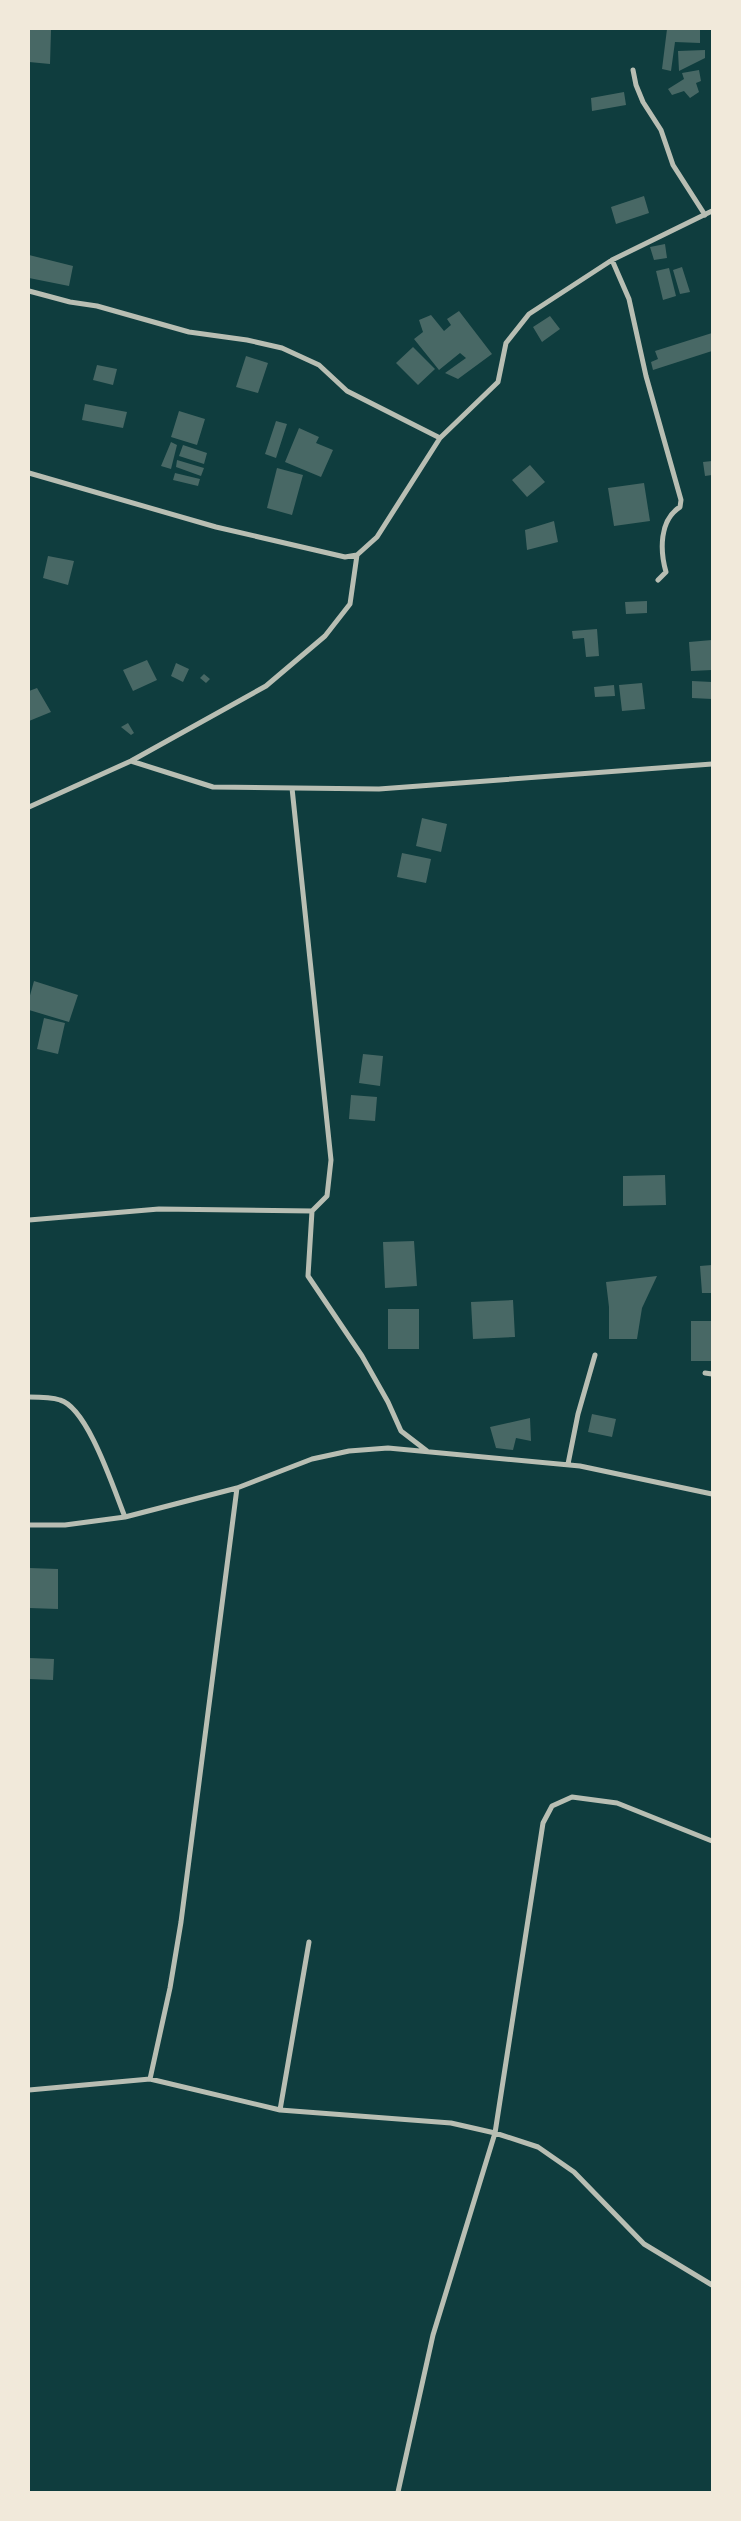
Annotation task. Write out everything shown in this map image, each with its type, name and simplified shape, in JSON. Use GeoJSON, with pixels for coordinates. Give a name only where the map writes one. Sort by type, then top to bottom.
{"type":"FeatureCollection","features":[{"type":"Feature","properties":{"kind":"street"},"geometry":{"type":"LineString","coordinates":[[633,70],[636,85],[643,102],[661,130],[673,165],[705,215]]}},
{"type":"Feature","properties":{"kind":"street"},"geometry":{"type":"LineString","coordinates":[[29,473],[216,527],[345,558],[357,555],[377,537],[440,438],[498,382],[506,342],[529,314],[612,260],[712,211]]}},
{"type":"Feature","properties":{"kind":"street"},"geometry":{"type":"LineString","coordinates":[[612,260],[629,299],[646,376],[681,500],[680,508],[674,511],[663,532],[661,555],[666,572],[658,580]]}},
{"type":"Feature","properties":{"kind":"street"},"geometry":{"type":"LineString","coordinates":[[29,291],[70,302],[97,306],[189,332],[246,340],[282,348],[319,365],[346,391],[440,438]]}},
{"type":"Feature","properties":{"kind":"street"},"geometry":{"type":"LineString","coordinates":[[29,807],[131,761],[266,686],[325,636],[350,604],[357,555]]}},
{"type":"Feature","properties":{"kind":"street"},"geometry":{"type":"LineString","coordinates":[[131,761],[213,787],[379,789],[712,764]]}},
{"type":"Feature","properties":{"kind":"street"},"geometry":{"type":"LineString","coordinates":[[292,788],[331,1160],[326,1196],[312,1211],[308,1276],[362,1356],[388,1402],[401,1431],[427,1451]]}},
{"type":"Feature","properties":{"kind":"street"},"geometry":{"type":"LineString","coordinates":[[29,1220],[159,1209],[312,1211]]}},
{"type":"Feature","properties":{"kind":"street"},"geometry":{"type":"LineString","coordinates":[[568,1464],[578,1414],[595,1355]]}},
{"type":"Feature","properties":{"kind":"street"},"geometry":{"type":"LineString","coordinates":[[706,1373],[712,1374]]}},
{"type":"Feature","properties":{"kind":"street"},"geometry":{"type":"LineString","coordinates":[[29,1397],[61,1400],[72,1407],[92,1435],[125,1517]]}},
{"type":"Feature","properties":{"kind":"street"},"geometry":{"type":"LineString","coordinates":[[29,1525],[65,1525],[125,1517],[237,1488],[312,1459],[349,1451],[388,1448],[568,1464],[712,1494]]}},
{"type":"Feature","properties":{"kind":"street"},"geometry":{"type":"LineString","coordinates":[[150,2079],[170,1988],[181,1922],[237,1488]]}},
{"type":"Feature","properties":{"kind":"street"},"geometry":{"type":"LineString","coordinates":[[398,2492],[433,2335],[495,2133],[543,1823],[552,1806],[572,1797],[617,1803],[712,1841]]}},
{"type":"Feature","properties":{"kind":"street"},"geometry":{"type":"LineString","coordinates":[[280,2110],[309,1942]]}},
{"type":"Feature","properties":{"kind":"street"},"geometry":{"type":"LineString","coordinates":[[29,2090],[150,2079],[280,2110],[450,2123],[495,2133],[538,2147],[566,2167],[644,2244],[712,2285]]}},
{"type":"Feature","properties":{"kind":"building"},"geometry":{"type":"Polygon","coordinates":[[[29,29],[51,30],[50,64],[29,62],[29,29]]]}},
{"type":"Feature","properties":{"kind":"building"},"geometry":{"type":"Polygon","coordinates":[[[667,29],[700,29],[700,43],[675,42],[671,71],[662,69],[667,29]]]}},
{"type":"Feature","properties":{"kind":"building"},"geometry":{"type":"Polygon","coordinates":[[[705,50],[705,58],[679,71],[678,51],[705,50]]]}},
{"type":"Feature","properties":{"kind":"building"},"geometry":{"type":"Polygon","coordinates":[[[699,70],[701,81],[696,83],[699,92],[690,98],[684,91],[672,95],[668,89],[684,79],[682,73],[699,70]]]}},
{"type":"Feature","properties":{"kind":"building"},"geometry":{"type":"Polygon","coordinates":[[[624,92],[626,105],[592,111],[591,98],[624,92]]]}},
{"type":"Feature","properties":{"kind":"building"},"geometry":{"type":"Polygon","coordinates":[[[644,196],[649,213],[616,224],[611,207],[644,196]]]}},
{"type":"Feature","properties":{"kind":"building"},"geometry":{"type":"Polygon","coordinates":[[[665,244],[667,258],[654,260],[650,247],[665,244]]]}},
{"type":"Feature","properties":{"kind":"building"},"geometry":{"type":"Polygon","coordinates":[[[29,255],[73,266],[69,286],[29,278],[29,255]]]}},
{"type":"Feature","properties":{"kind":"building"},"geometry":{"type":"Polygon","coordinates":[[[682,267],[690,292],[680,294],[673,270],[682,267]]]}},
{"type":"Feature","properties":{"kind":"building"},"geometry":{"type":"Polygon","coordinates":[[[669,268],[676,296],[663,300],[656,271],[669,268]]]}},
{"type":"Feature","properties":{"kind":"building"},"geometry":{"type":"Polygon","coordinates":[[[459,311],[492,354],[458,379],[445,373],[466,358],[460,353],[439,370],[414,339],[423,332],[419,320],[431,315],[444,331],[451,325],[447,319],[459,311]]]}},
{"type":"Feature","properties":{"kind":"building"},"geometry":{"type":"Polygon","coordinates":[[[550,316],[560,329],[542,342],[533,327],[550,316]]]}},
{"type":"Feature","properties":{"kind":"building"},"geometry":{"type":"Polygon","coordinates":[[[712,333],[712,351],[653,370],[651,362],[658,359],[655,351],[712,333]]]}},
{"type":"Feature","properties":{"kind":"building"},"geometry":{"type":"Polygon","coordinates":[[[413,347],[435,369],[418,385],[396,363],[413,347]]]}},
{"type":"Feature","properties":{"kind":"building"},"geometry":{"type":"Polygon","coordinates":[[[246,356],[268,363],[258,393],[236,387],[246,356]]]}},
{"type":"Feature","properties":{"kind":"building"},"geometry":{"type":"Polygon","coordinates":[[[97,365],[117,369],[113,385],[93,380],[97,365]]]}},
{"type":"Feature","properties":{"kind":"building"},"geometry":{"type":"Polygon","coordinates":[[[85,404],[127,412],[123,428],[82,420],[85,404]]]}},
{"type":"Feature","properties":{"kind":"building"},"geometry":{"type":"Polygon","coordinates":[[[179,411],[205,419],[197,445],[171,437],[179,411]]]}},
{"type":"Feature","properties":{"kind":"building"},"geometry":{"type":"Polygon","coordinates":[[[276,421],[287,424],[276,458],[265,454],[276,421]]]}},
{"type":"Feature","properties":{"kind":"building"},"geometry":{"type":"Polygon","coordinates":[[[299,428],[319,437],[316,443],[333,450],[321,477],[285,462],[299,428]]]}},
{"type":"Feature","properties":{"kind":"building"},"geometry":{"type":"Polygon","coordinates":[[[171,442],[177,445],[171,469],[161,466],[171,442]]]}},
{"type":"Feature","properties":{"kind":"building"},"geometry":{"type":"Polygon","coordinates":[[[183,445],[207,453],[204,464],[179,456],[183,445]]]}},
{"type":"Feature","properties":{"kind":"building"},"geometry":{"type":"Polygon","coordinates":[[[177,460],[204,468],[201,476],[176,467],[177,460]]]}},
{"type":"Feature","properties":{"kind":"building"},"geometry":{"type":"Polygon","coordinates":[[[712,461],[712,475],[705,476],[703,462],[712,461]]]}},
{"type":"Feature","properties":{"kind":"building"},"geometry":{"type":"Polygon","coordinates":[[[530,465],[545,482],[527,497],[512,480],[530,465]]]}},
{"type":"Feature","properties":{"kind":"building"},"geometry":{"type":"Polygon","coordinates":[[[277,468],[303,475],[292,515],[267,508],[277,468]]]}},
{"type":"Feature","properties":{"kind":"building"},"geometry":{"type":"Polygon","coordinates":[[[175,473],[200,479],[198,486],[173,480],[175,473]]]}},
{"type":"Feature","properties":{"kind":"building"},"geometry":{"type":"Polygon","coordinates":[[[644,483],[650,521],[614,526],[608,488],[644,483]]]}},
{"type":"Feature","properties":{"kind":"building"},"geometry":{"type":"Polygon","coordinates":[[[554,521],[558,542],[527,550],[525,530],[554,521]]]}},
{"type":"Feature","properties":{"kind":"building"},"geometry":{"type":"Polygon","coordinates":[[[48,556],[74,561],[68,585],[43,578],[48,556]]]}},
{"type":"Feature","properties":{"kind":"building"},"geometry":{"type":"Polygon","coordinates":[[[647,601],[647,613],[626,614],[625,602],[647,601]]]}},
{"type":"Feature","properties":{"kind":"building"},"geometry":{"type":"Polygon","coordinates":[[[597,629],[599,656],[586,657],[584,638],[573,639],[572,631],[597,629]]]}},
{"type":"Feature","properties":{"kind":"building"},"geometry":{"type":"Polygon","coordinates":[[[712,640],[712,670],[691,671],[689,642],[712,640]]]}},
{"type":"Feature","properties":{"kind":"building"},"geometry":{"type":"Polygon","coordinates":[[[147,660],[157,680],[133,691],[123,670],[147,660]]]}},
{"type":"Feature","properties":{"kind":"building"},"geometry":{"type":"Polygon","coordinates":[[[176,663],[189,669],[183,682],[171,676],[176,663]]]}},
{"type":"Feature","properties":{"kind":"building"},"geometry":{"type":"Polygon","coordinates":[[[204,674],[210,679],[206,683],[200,678],[204,674]]]}},
{"type":"Feature","properties":{"kind":"building"},"geometry":{"type":"Polygon","coordinates":[[[692,681],[712,682],[712,699],[692,698],[692,681]]]}},
{"type":"Feature","properties":{"kind":"building"},"geometry":{"type":"Polygon","coordinates":[[[642,683],[645,709],[622,711],[619,685],[642,683]]]}},
{"type":"Feature","properties":{"kind":"building"},"geometry":{"type":"Polygon","coordinates":[[[614,685],[615,696],[595,697],[594,687],[614,685]]]}},
{"type":"Feature","properties":{"kind":"building"},"geometry":{"type":"Polygon","coordinates":[[[37,688],[51,712],[29,721],[29,691],[37,688]]]}},
{"type":"Feature","properties":{"kind":"building"},"geometry":{"type":"Polygon","coordinates":[[[128,723],[134,733],[131,735],[121,727],[128,723]]]}},
{"type":"Feature","properties":{"kind":"building"},"geometry":{"type":"Polygon","coordinates":[[[422,818],[447,824],[441,852],[416,846],[422,818]]]}},
{"type":"Feature","properties":{"kind":"building"},"geometry":{"type":"Polygon","coordinates":[[[402,853],[431,859],[426,883],[397,877],[402,853]]]}},
{"type":"Feature","properties":{"kind":"building"},"geometry":{"type":"Polygon","coordinates":[[[34,981],[78,995],[69,1022],[29,1010],[29,999],[34,981]]]}},
{"type":"Feature","properties":{"kind":"building"},"geometry":{"type":"Polygon","coordinates":[[[44,1018],[65,1023],[58,1054],[37,1049],[44,1018]]]}},
{"type":"Feature","properties":{"kind":"building"},"geometry":{"type":"Polygon","coordinates":[[[363,1054],[383,1056],[380,1086],[359,1083],[363,1054]]]}},
{"type":"Feature","properties":{"kind":"building"},"geometry":{"type":"Polygon","coordinates":[[[351,1095],[377,1097],[375,1121],[349,1119],[351,1095]]]}},
{"type":"Feature","properties":{"kind":"building"},"geometry":{"type":"Polygon","coordinates":[[[665,1175],[666,1205],[623,1206],[623,1176],[665,1175]]]}},
{"type":"Feature","properties":{"kind":"building"},"geometry":{"type":"Polygon","coordinates":[[[414,1241],[417,1286],[385,1288],[383,1242],[414,1241]]]}},
{"type":"Feature","properties":{"kind":"building"},"geometry":{"type":"Polygon","coordinates":[[[712,1265],[712,1293],[702,1293],[700,1266],[712,1265]]]}},
{"type":"Feature","properties":{"kind":"building"},"geometry":{"type":"Polygon","coordinates":[[[657,1276],[642,1308],[637,1339],[609,1339],[609,1307],[606,1282],[657,1276]]]}},
{"type":"Feature","properties":{"kind":"building"},"geometry":{"type":"Polygon","coordinates":[[[513,1300],[515,1337],[473,1339],[471,1302],[513,1300]]]}},
{"type":"Feature","properties":{"kind":"building"},"geometry":{"type":"Polygon","coordinates":[[[388,1309],[419,1309],[419,1349],[388,1349],[388,1309]]]}},
{"type":"Feature","properties":{"kind":"building"},"geometry":{"type":"Polygon","coordinates":[[[691,1321],[712,1321],[712,1361],[691,1361],[691,1321]]]}},
{"type":"Feature","properties":{"kind":"building"},"geometry":{"type":"Polygon","coordinates":[[[592,1414],[616,1419],[612,1437],[588,1432],[592,1414]]]}},
{"type":"Feature","properties":{"kind":"building"},"geometry":{"type":"Polygon","coordinates":[[[530,1418],[531,1441],[516,1438],[513,1450],[496,1448],[490,1427],[530,1418]]]}},
{"type":"Feature","properties":{"kind":"building"},"geometry":{"type":"Polygon","coordinates":[[[29,1568],[58,1569],[58,1609],[29,1608],[29,1568]]]}},
{"type":"Feature","properties":{"kind":"building"},"geometry":{"type":"Polygon","coordinates":[[[29,1658],[54,1659],[53,1680],[29,1679],[29,1658]]]}}]}
